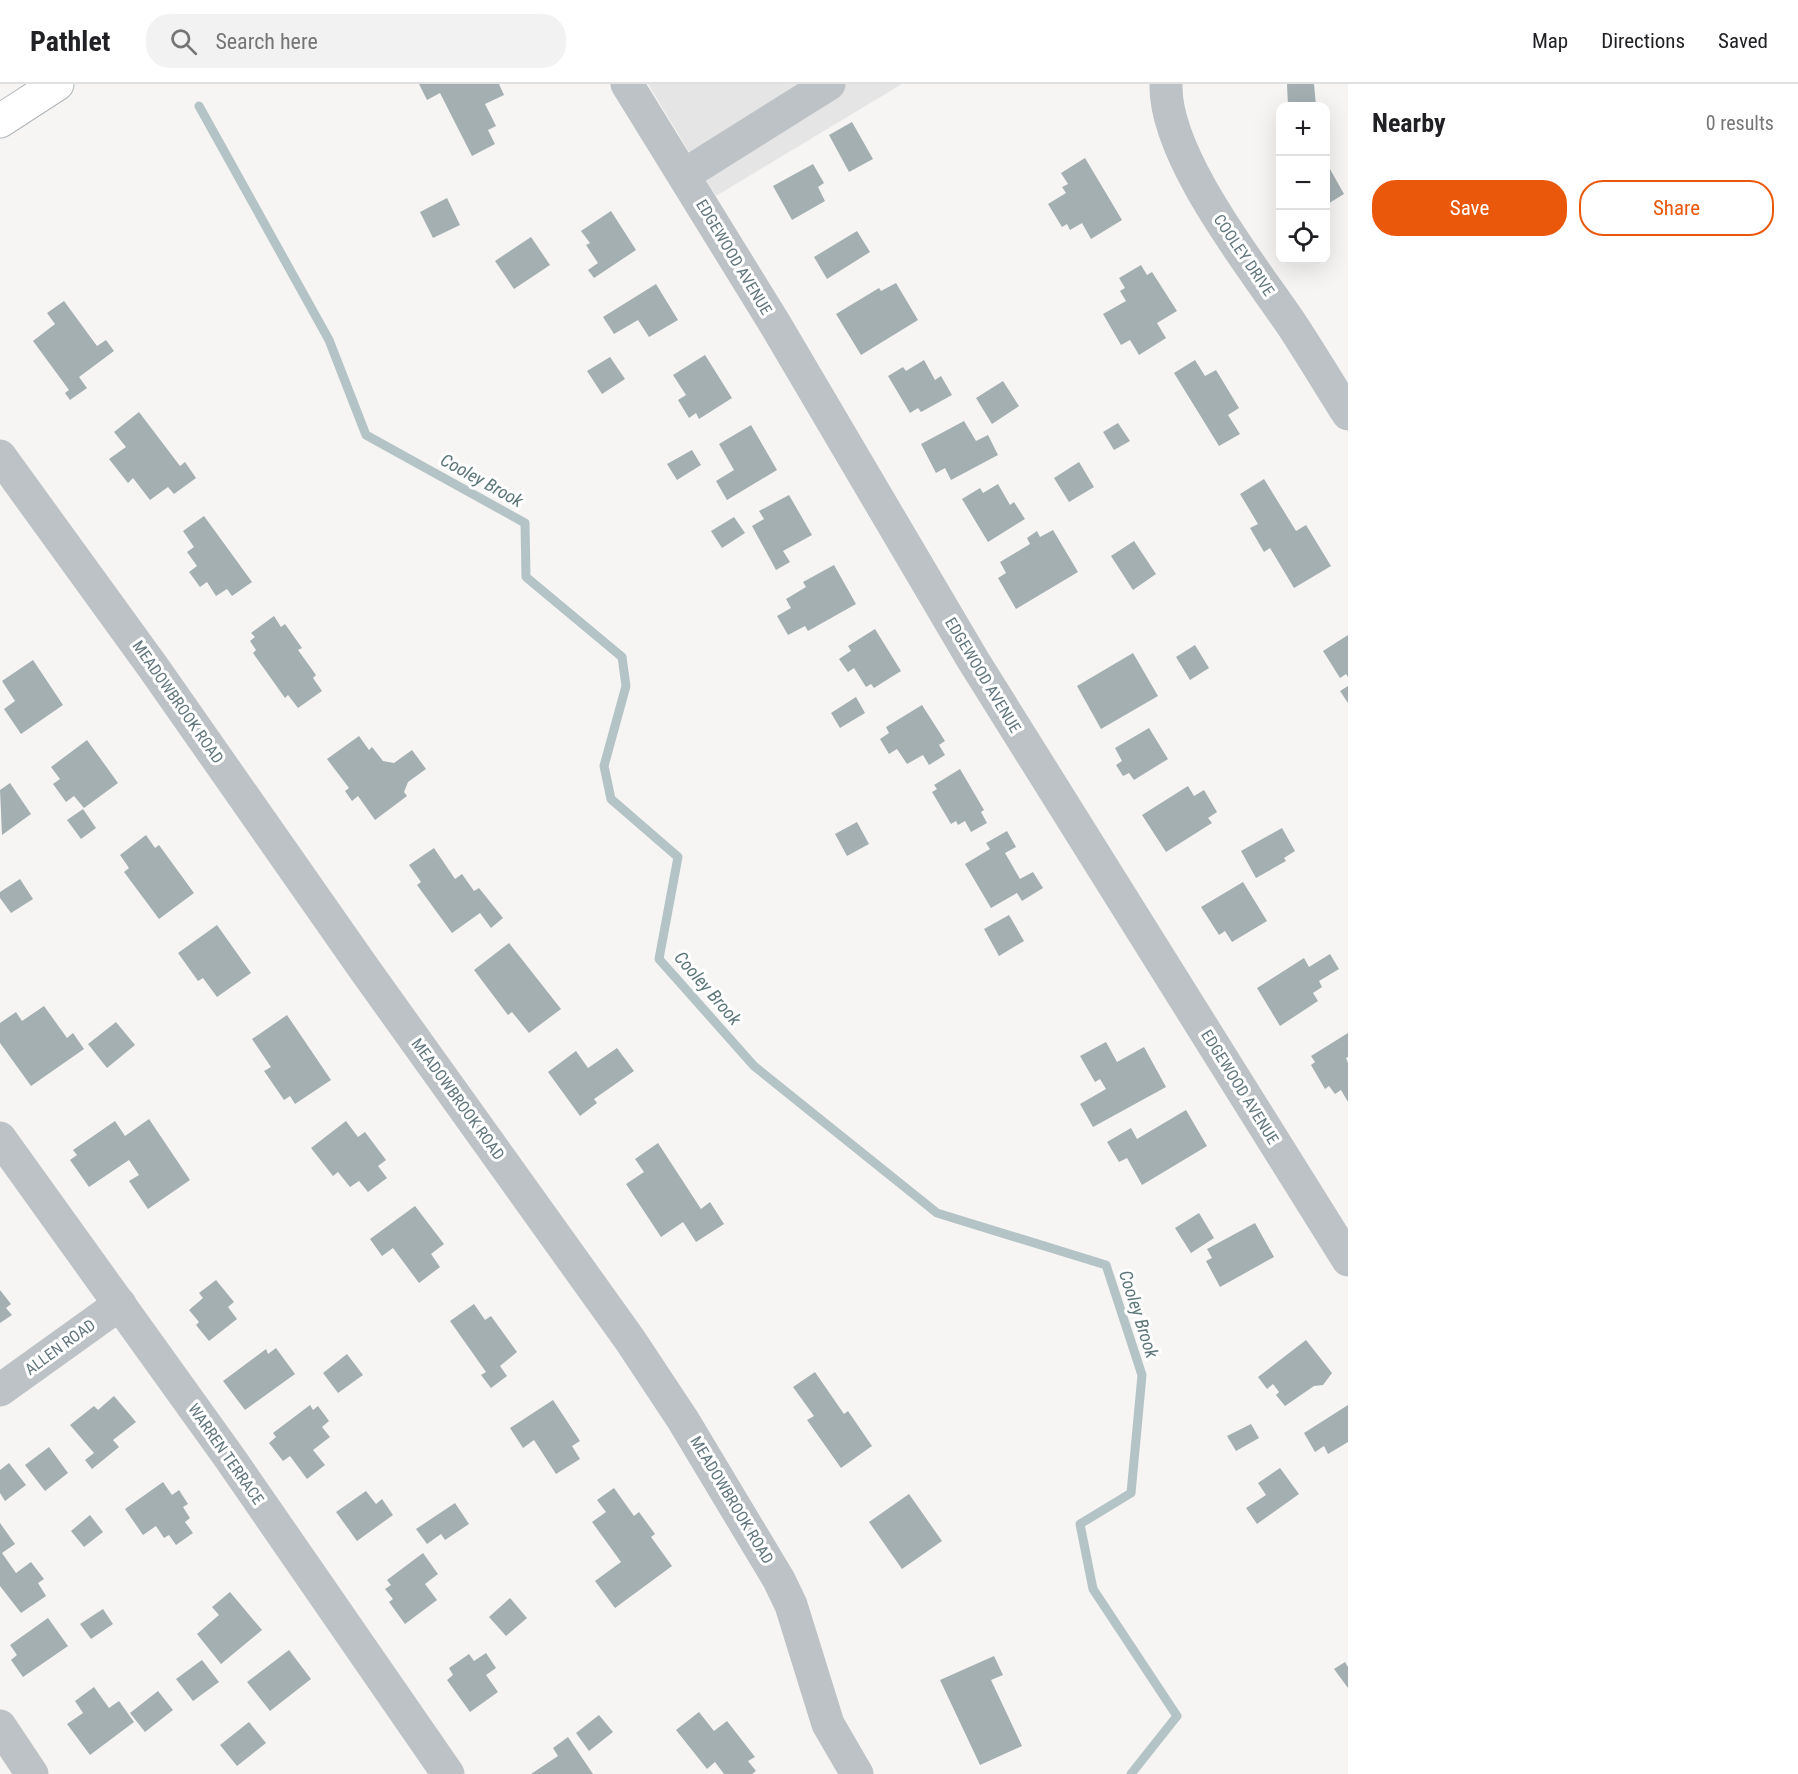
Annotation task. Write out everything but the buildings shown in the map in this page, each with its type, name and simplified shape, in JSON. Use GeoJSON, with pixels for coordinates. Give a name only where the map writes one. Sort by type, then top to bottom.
{"type":"FeatureCollection","features":[{"type":"Feature","properties":{"kind":"main road"},"geometry":{"type":"LineString","coordinates":[[0,121],[57,84]]}},
{"type":"Feature","properties":{"kind":"street","name":"EDGEWOOD AVENUE"},"geometry":{"type":"LineString","coordinates":[[627,84],[684,175],[973,660],[1348,1260]]}},
{"type":"Feature","properties":{"kind":"street"},"geometry":{"type":"LineString","coordinates":[[684,175],[829,84]]}},
{"type":"Feature","properties":{"kind":"street","name":"COOLEY DRIVE"},"geometry":{"type":"LineString","coordinates":[[1166,84],[1170,114],[1187,158],[1217,216],[1348,414]]}},
{"type":"Feature","properties":{"kind":"street","name":"MEADOWBROOK ROAD"},"geometry":{"type":"LineString","coordinates":[[0,456],[153,667],[668,1395],[779,1580],[791,1605],[828,1724],[857,1774]]}},
{"type":"Feature","properties":{"kind":"street","name":"WARREN TERRACE"},"geometry":{"type":"LineString","coordinates":[[0,1138],[120,1304],[448,1774]]}},
{"type":"Feature","properties":{"kind":"street","name":"ALLEN ROAD"},"geometry":{"type":"LineString","coordinates":[[0,1389],[120,1304]]}},
{"type":"Feature","properties":{"kind":"street"},"geometry":{"type":"LineString","coordinates":[[0,1726],[32,1774]]}},
{"type":"Feature","properties":{"kind":"shaded area"},"geometry":{"type":"Polygon","coordinates":[[[648,84],[902,84],[716,196],[648,84]]]}},
{"type":"Feature","properties":{"kind":"waterway","name":"Cooley Brook"},"geometry":{"type":"LineString","coordinates":[[199,106],[329,340],[366,435],[525,523],[526,577],[622,657],[626,686],[604,766],[611,799],[678,857],[659,959],[754,1066],[937,1213],[1106,1265],[1142,1375],[1131,1493],[1080,1524],[1093,1589],[1177,1716],[1131,1774]]}}]}
